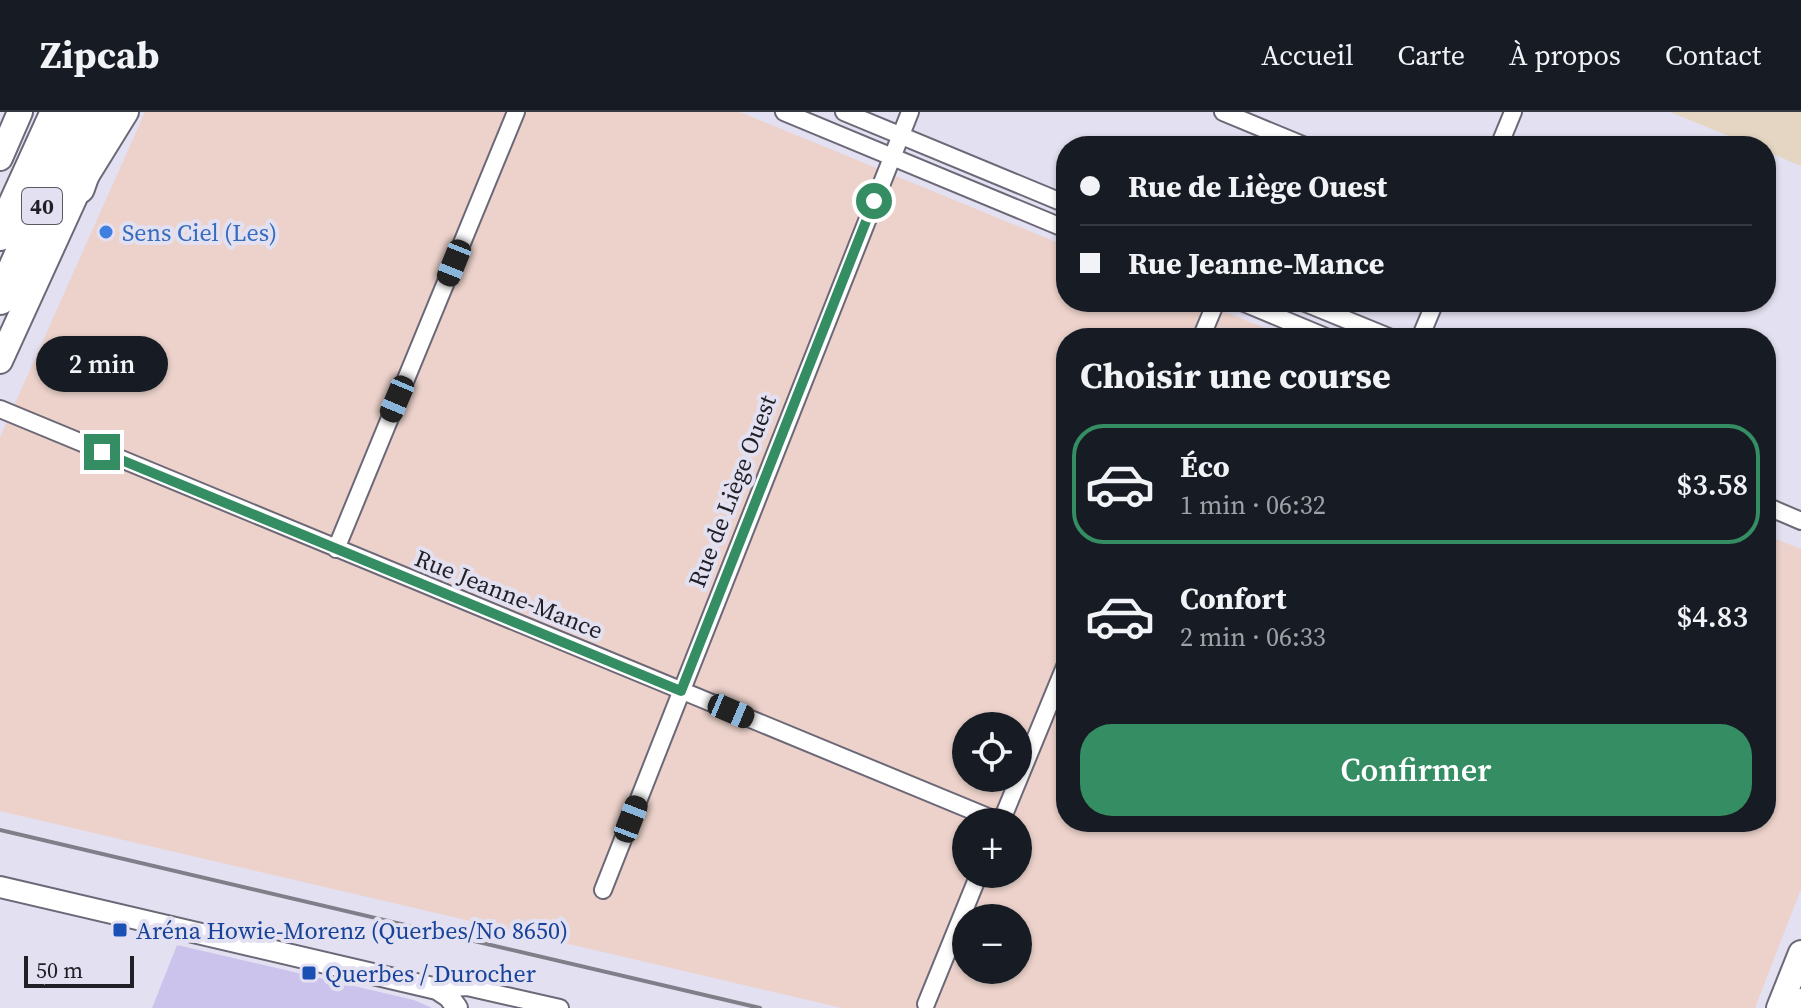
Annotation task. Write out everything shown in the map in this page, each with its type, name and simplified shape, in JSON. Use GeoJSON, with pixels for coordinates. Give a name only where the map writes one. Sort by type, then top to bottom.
{"type":"FeatureCollection","features":[{"type":"Feature","properties":{"kind":"highway","name":"40"},"geometry":{"type":"LineString","coordinates":[[0,235],[56,112]]}},
{"type":"Feature","properties":{"kind":"highway","name":"40"},"geometry":{"type":"LineString","coordinates":[[0,299],[84,112]]}},
{"type":"Feature","properties":{"kind":"highway"},"geometry":{"type":"LineString","coordinates":[[79,188],[106,112]]}},
{"type":"Feature","properties":{"kind":"main road"},"geometry":{"type":"LineString","coordinates":[[0,158],[20,112]]}},
{"type":"Feature","properties":{"kind":"main road"},"geometry":{"type":"LineString","coordinates":[[0,361],[79,188],[126,112]]}},
{"type":"Feature","properties":{"kind":"main road"},"geometry":{"type":"LineString","coordinates":[[1779,1008],[1801,953]]}},
{"type":"Feature","properties":{"kind":"main road"},"geometry":{"type":"LineString","coordinates":[[1798,1008],[1801,1001]]}},
{"type":"Feature","properties":{"kind":"street"},"geometry":{"type":"LineString","coordinates":[[336,549],[516,112]]}},
{"type":"Feature","properties":{"kind":"street"},"geometry":{"type":"LineString","coordinates":[[784,112],[1056,225]]}},
{"type":"Feature","properties":{"kind":"street"},"geometry":{"type":"LineString","coordinates":[[844,112],[1056,200]]}},
{"type":"Feature","properties":{"kind":"street","name":"Rue de Liège Ouest"},"geometry":{"type":"LineString","coordinates":[[603,890],[910,112]]}},
{"type":"Feature","properties":{"kind":"street"},"geometry":{"type":"LineString","coordinates":[[1223,112],[1281,136]]}},
{"type":"Feature","properties":{"kind":"street"},"geometry":{"type":"LineString","coordinates":[[1503,136],[1513,112]]}},
{"type":"Feature","properties":{"kind":"street"},"geometry":{"type":"LineString","coordinates":[[1266,312],[1304,328]]}},
{"type":"Feature","properties":{"kind":"street"},"geometry":{"type":"LineString","coordinates":[[1327,312],[1367,328]]}},
{"type":"Feature","properties":{"kind":"street","name":"Rue Jeanne-Mance"},"geometry":{"type":"LineString","coordinates":[[0,409],[966,808]]}},
{"type":"Feature","properties":{"kind":"street"},"geometry":{"type":"LineString","coordinates":[[1776,510],[1801,521]]}},
{"type":"Feature","properties":{"kind":"street"},"geometry":{"type":"LineString","coordinates":[[1006,808],[1056,688]]}},
{"type":"Feature","properties":{"kind":"street"},"geometry":{"type":"LineString","coordinates":[[0,887],[437,989],[456,1006]]}},
{"type":"Feature","properties":{"kind":"street"},"geometry":{"type":"LineString","coordinates":[[926,1004],[973,888]]}},
{"type":"Feature","properties":{"kind":"street"},"geometry":{"type":"LineString","coordinates":[[437,989],[467,987],[555,1008]]}},
{"type":"Feature","properties":{"kind":"shaded area"},"geometry":{"type":"Polygon","coordinates":[[[145,112],[740,112],[1056,242],[1056,312],[1225,312],[1265,328],[1056,328],[1056,832],[1776,832],[1776,539],[1801,549],[1801,889],[1755,1008],[842,1008],[0,811],[0,437],[145,112]]]}},
{"type":"Feature","properties":{"kind":"shaded area"},"geometry":{"type":"Polygon","coordinates":[[[1670,112],[1801,112],[1801,166],[1776,155],[1776,136],[1729,136],[1670,112]]]}},
{"type":"Feature","properties":{"kind":"shaded area"},"geometry":{"type":"Polygon","coordinates":[[[177,945],[414,1000],[432,1008],[152,1008],[177,945]]]}},
{"type":"Feature","properties":{"kind":"railway"},"geometry":{"type":"LineString","coordinates":[[0,830],[760,1008]]}},
{"type":"Feature","properties":{"kind":"place","name":"Sens Ciel (Les)"},"geometry":{"type":"Point","coordinates":[106,232]}},
{"type":"Feature","properties":{"kind":"place","name":"Aréna Howie-Morenz (Querbes/No 8650)"},"geometry":{"type":"Point","coordinates":[120,930]}},
{"type":"Feature","properties":{"kind":"place","name":"Querbes / Durocher"},"geometry":{"type":"Point","coordinates":[309,973]}},
{"type":"Feature","properties":{"kind":"route"},"geometry":{"type":"LineString","coordinates":[[102,452],[681,691],[874,201]]}}]}
